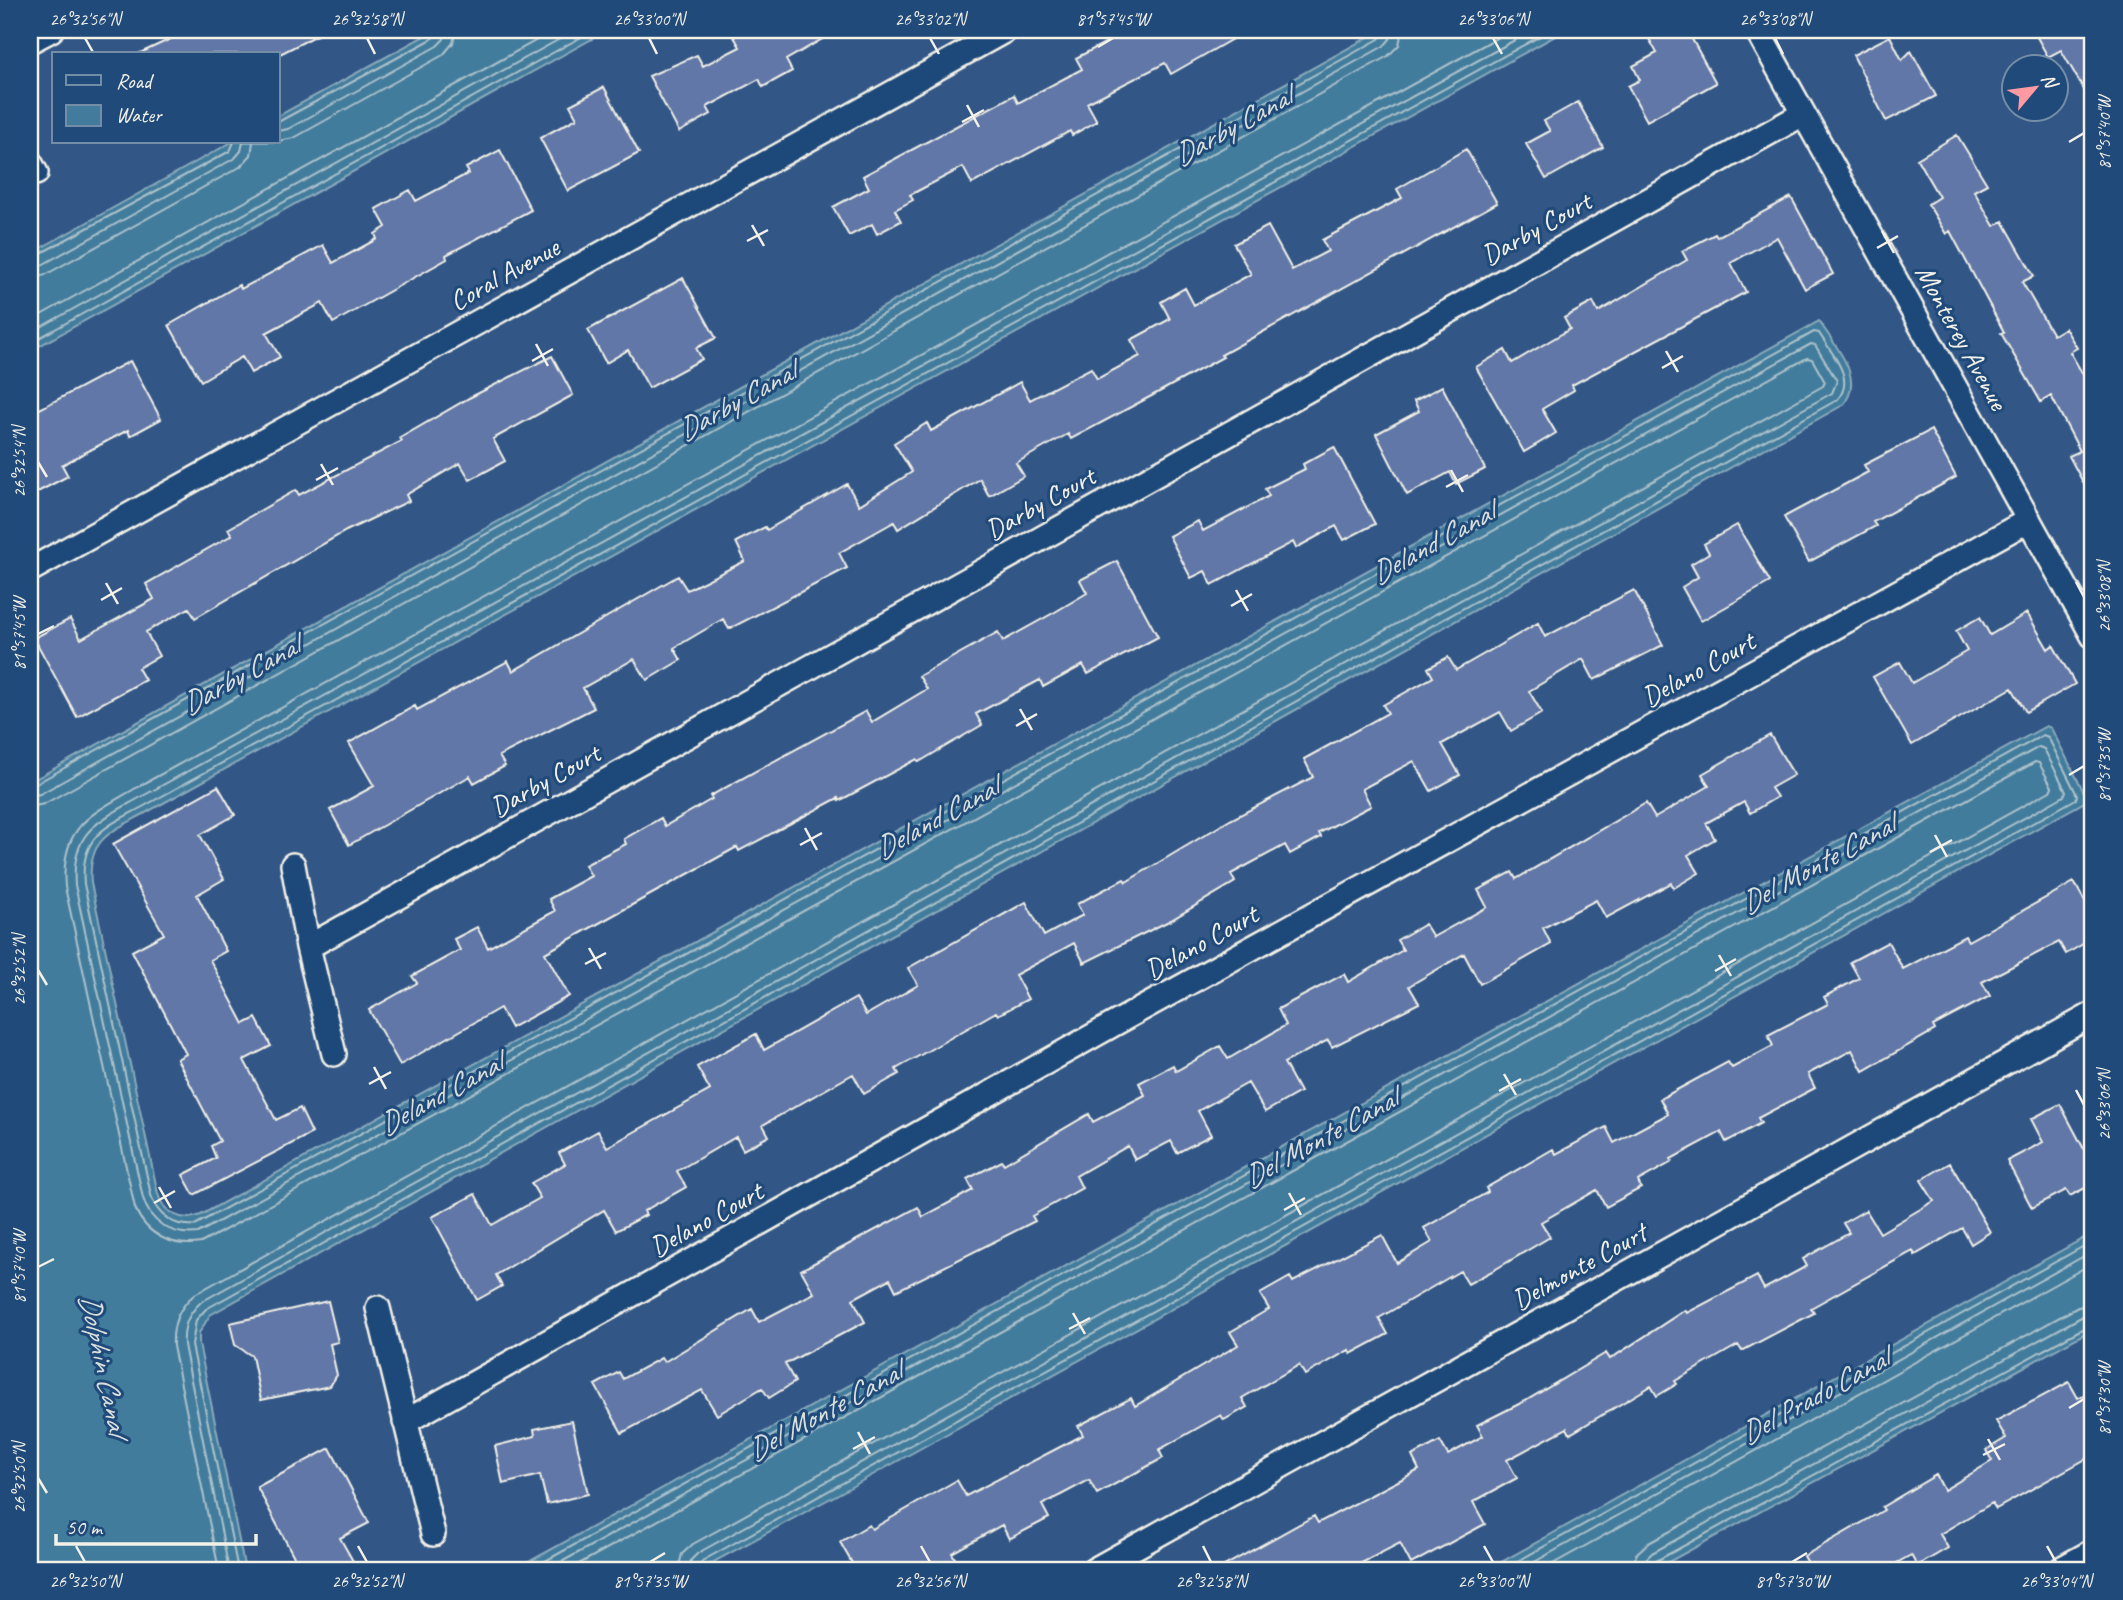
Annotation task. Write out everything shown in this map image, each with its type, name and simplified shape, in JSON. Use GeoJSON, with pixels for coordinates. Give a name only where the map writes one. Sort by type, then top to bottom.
{"type":"FeatureCollection","features":[{"type":"Feature","properties":{"kind":"street"},"geometry":{"type":"LineString","coordinates":[[30,41],[51,30]]}},
{"type":"Feature","properties":{"kind":"street","name":"Coral Avenue"},"geometry":{"type":"LineString","coordinates":[[30,570],[1006,30]]}},
{"type":"Feature","properties":{"kind":"street","name":"Monterey Avenue"},"geometry":{"type":"LineString","coordinates":[[1757,30],[2093,636]]}},
{"type":"Feature","properties":{"kind":"street","name":"Darby Court"},"geometry":{"type":"LineString","coordinates":[[308,947],[1803,114]]}},
{"type":"Feature","properties":{"kind":"street","name":"Delano Court"},"geometry":{"type":"LineString","coordinates":[[405,1422],[1126,1017],[2029,520]]}},
{"type":"Feature","properties":{"kind":"street"},"geometry":{"type":"LineString","coordinates":[[293,865],[308,947],[334,1054]]}},
{"type":"Feature","properties":{"kind":"street","name":"Delmonte Court"},"geometry":{"type":"LineString","coordinates":[[1094,1570],[2093,1014]]}},
{"type":"Feature","properties":{"kind":"street"},"geometry":{"type":"LineString","coordinates":[[378,1308],[433,1534]]}},
{"type":"Feature","properties":{"kind":"street"},"geometry":{"type":"LineString","coordinates":[[2064,1570],[2093,1554]]}},
{"type":"Feature","properties":{"kind":"water"},"geometry":{"type":"Polygon","coordinates":[[[435,30],[608,30],[30,351],[30,254],[228,144],[280,144],[280,115],[435,30]]]}},
{"type":"Feature","properties":{"kind":"water"},"geometry":{"type":"Polygon","coordinates":[[[1381,30],[1566,30],[105,837],[93,855],[91,883],[158,1194],[164,1206],[180,1217],[201,1215],[1819,321],[1840,351],[1850,373],[1849,395],[1843,405],[210,1315],[199,1333],[199,1344],[245,1570],[30,1570],[30,782],[1381,30]]]}},
{"type":"Feature","properties":{"kind":"water","name":"Del Monte Canal"},"geometry":{"type":"Polygon","coordinates":[[[2046,726],[2051,728],[2088,800],[851,1487],[699,1570],[514,1570],[2046,726]]]}},
{"type":"Feature","properties":{"kind":"water","name":"Del Prado Canal"},"geometry":{"type":"Polygon","coordinates":[[[2093,1233],[2093,1329],[1654,1570],[1487,1570],[2093,1233]]]}},
{"type":"Feature","properties":{"kind":"building"},"geometry":{"type":"Polygon","coordinates":[[[171,30],[327,30],[280,54],[142,52],[175,37],[171,30]]]}},
{"type":"Feature","properties":{"kind":"building"},"geometry":{"type":"Polygon","coordinates":[[[730,30],[838,30],[786,60],[792,71],[763,87],[759,79],[707,107],[711,114],[679,132],[649,76],[697,55],[703,66],[740,47],[730,30]]]}},
{"type":"Feature","properties":{"kind":"building"},"geometry":{"type":"Polygon","coordinates":[[[1130,30],[1248,30],[1171,74],[1165,63],[1087,103],[1097,121],[1072,135],[1070,131],[972,184],[963,167],[910,195],[913,200],[895,210],[901,221],[877,234],[872,224],[849,236],[833,207],[869,188],[863,176],[1014,95],[1018,103],[1082,69],[1076,58],[1130,30]]]}},
{"type":"Feature","properties":{"kind":"building"},"geometry":{"type":"Polygon","coordinates":[[[1662,30],[1687,30],[1716,83],[1647,121],[1628,86],[1640,80],[1633,66],[1657,53],[1648,37],[1662,30]]]}},
{"type":"Feature","properties":{"kind":"building"},"geometry":{"type":"Polygon","coordinates":[[[2033,30],[2093,30],[2093,105],[2070,65],[2070,52],[2045,52],[2033,30]]]}},
{"type":"Feature","properties":{"kind":"building"},"geometry":{"type":"Polygon","coordinates":[[[1890,36],[1902,60],[1911,51],[1936,96],[1886,121],[1853,55],[1890,36]]]}},
{"type":"Feature","properties":{"kind":"building"},"geometry":{"type":"Polygon","coordinates":[[[604,87],[639,153],[568,191],[540,138],[577,118],[570,105],[604,87]]]}},
{"type":"Feature","properties":{"kind":"building"},"geometry":{"type":"Polygon","coordinates":[[[1578,102],[1603,147],[1546,179],[1526,144],[1550,131],[1544,121],[1578,102]]]}},
{"type":"Feature","properties":{"kind":"building"},"geometry":{"type":"Polygon","coordinates":[[[1957,135],[1987,184],[1974,191],[1994,226],[2003,221],[2034,276],[2022,282],[2053,335],[2065,328],[2077,348],[2070,352],[2093,392],[2093,501],[2069,456],[2080,451],[2051,396],[2041,402],[2001,333],[2004,332],[1950,231],[1946,234],[1928,204],[1939,197],[1917,159],[1957,135]]]}},
{"type":"Feature","properties":{"kind":"building"},"geometry":{"type":"Polygon","coordinates":[[[1466,149],[1497,203],[1159,392],[1071,439],[1068,434],[1016,463],[1024,476],[989,496],[980,479],[898,529],[894,522],[839,553],[847,568],[729,629],[723,619],[674,648],[681,660],[647,680],[634,659],[583,688],[594,708],[499,756],[505,766],[474,783],[470,776],[349,845],[330,810],[374,786],[349,743],[415,706],[417,710],[508,661],[513,671],[678,576],[687,590],[745,561],[736,542],[765,527],[767,530],[847,484],[859,505],[912,472],[894,443],[927,423],[931,431],[1020,382],[1030,400],[1091,368],[1097,379],[1140,356],[1131,340],[1170,319],[1161,302],[1185,288],[1194,305],[1251,274],[1234,244],[1268,226],[1292,270],[1328,251],[1322,240],[1402,198],[1397,189],[1466,149]]]}},
{"type":"Feature","properties":{"kind":"building"},"geometry":{"type":"Polygon","coordinates":[[[500,150],[531,210],[446,255],[447,259],[333,323],[322,303],[266,333],[280,357],[251,373],[242,357],[201,381],[169,325],[239,285],[241,289],[323,245],[333,263],[377,239],[375,234],[386,227],[376,209],[410,190],[416,201],[469,173],[466,168],[500,150]]]}},
{"type":"Feature","properties":{"kind":"building"},"geometry":{"type":"Polygon","coordinates":[[[1791,197],[1833,274],[1805,289],[1777,237],[1731,263],[1746,292],[1572,385],[1574,390],[1542,409],[1556,433],[1524,452],[1476,367],[1505,350],[1512,363],[1570,329],[1564,318],[1593,302],[1598,312],[1687,260],[1682,251],[1715,234],[1717,237],[1791,197]]]}},
{"type":"Feature","properties":{"kind":"building"},"geometry":{"type":"Polygon","coordinates":[[[683,278],[716,338],[696,348],[702,359],[649,388],[628,350],[606,363],[588,330],[683,278]]]}},
{"type":"Feature","properties":{"kind":"building"},"geometry":{"type":"Polygon","coordinates":[[[552,356],[573,395],[493,439],[505,461],[470,480],[460,463],[406,495],[409,501],[346,531],[195,618],[189,608],[146,632],[159,656],[138,668],[145,680],[77,717],[34,638],[70,619],[81,639],[154,599],[146,584],[232,535],[228,529],[296,490],[299,495],[402,441],[400,438],[469,398],[552,356]]]}},
{"type":"Feature","properties":{"kind":"building"},"geometry":{"type":"Polygon","coordinates":[[[130,361],[161,419],[130,436],[128,430],[62,465],[68,476],[30,496],[30,414],[130,361]]]}},
{"type":"Feature","properties":{"kind":"building"},"geometry":{"type":"Polygon","coordinates":[[[1442,386],[1485,469],[1456,484],[1450,472],[1407,495],[1376,434],[1419,411],[1414,401],[1442,386]]]}},
{"type":"Feature","properties":{"kind":"building"},"geometry":{"type":"Polygon","coordinates":[[[1931,430],[1956,477],[1873,522],[1876,526],[1809,562],[1784,517],[1868,472],[1864,465],[1931,430]]]}},
{"type":"Feature","properties":{"kind":"building"},"geometry":{"type":"Polygon","coordinates":[[[1334,447],[1375,524],[1344,540],[1336,526],[1296,548],[1293,542],[1212,585],[1205,571],[1191,578],[1169,536],[1198,521],[1203,531],[1269,496],[1265,489],[1305,469],[1303,464],[1334,447]]]}},
{"type":"Feature","properties":{"kind":"building"},"geometry":{"type":"Polygon","coordinates":[[[1737,525],[1770,582],[1701,621],[1682,587],[1698,577],[1691,564],[1709,553],[1704,544],[1737,525]]]}},
{"type":"Feature","properties":{"kind":"building"},"geometry":{"type":"Polygon","coordinates":[[[1117,561],[1158,637],[1088,674],[1083,665],[1043,687],[1040,680],[976,714],[982,725],[919,762],[917,759],[839,801],[838,798],[739,851],[737,847],[545,953],[569,996],[511,1028],[500,1008],[400,1065],[369,1010],[417,983],[412,976],[460,950],[454,939],[477,927],[488,948],[555,911],[549,899],[591,876],[585,865],[626,844],[624,839],[661,818],[665,826],[712,799],[710,796],[866,711],[872,722],[927,689],[919,676],[998,632],[1003,641],[1055,612],[1087,593],[1080,580],[1117,561]]]}},
{"type":"Feature","properties":{"kind":"building"},"geometry":{"type":"Polygon","coordinates":[[[1634,590],[1663,645],[1594,680],[1583,659],[1529,691],[1542,713],[1511,731],[1500,712],[1442,744],[1460,775],[1431,791],[1414,761],[1362,789],[1371,806],[1319,833],[1321,837],[1290,854],[1285,845],[1231,874],[1235,882],[1171,920],[1084,963],[1074,943],[1015,975],[1028,999],[998,1015],[996,1012],[896,1069],[899,1074],[864,1094],[853,1074],[763,1125],[769,1136],[743,1150],[736,1137],[677,1171],[686,1187],[644,1211],[646,1215],[616,1231],[604,1210],[496,1275],[502,1286],[477,1300],[432,1217],[475,1194],[492,1225],[540,1198],[531,1183],[565,1164],[559,1153],[598,1131],[607,1147],[710,1090],[697,1067],[756,1034],[764,1050],[856,998],[866,1015],[918,985],[908,968],[1026,902],[1044,936],[1083,915],[1077,904],[1124,879],[1126,882],[1230,820],[1313,777],[1304,759],[1388,713],[1383,705],[1433,677],[1428,668],[1448,657],[1456,670],[1538,623],[1545,637],[1634,590]]]}},
{"type":"Feature","properties":{"kind":"building"},"geometry":{"type":"Polygon","coordinates":[[[2027,613],[2048,649],[2053,645],[2075,684],[2026,712],[2012,688],[1912,745],[1873,677],[1900,662],[1912,683],[1967,651],[1956,631],[1980,617],[1990,635],[2027,613]]]}},
{"type":"Feature","properties":{"kind":"building"},"geometry":{"type":"Polygon","coordinates":[[[1770,735],[1794,775],[1771,788],[1777,797],[1750,813],[1744,802],[1706,823],[1715,839],[1688,855],[1699,873],[1674,888],[1671,883],[1606,918],[1596,900],[1543,928],[1551,944],[1480,984],[1464,954],[1409,986],[1419,1003],[1332,1047],[1328,1040],[1284,1063],[1300,1092],[1265,1112],[1248,1083],[1198,1111],[1211,1135],[1177,1153],[1171,1141],[1135,1160],[1128,1146],[1076,1176],[1082,1188],[1032,1216],[1035,1221],[896,1291],[890,1279],[853,1299],[865,1322],[785,1364],[795,1382],[769,1398],[762,1388],[717,1415],[702,1390],[622,1433],[595,1385],[619,1372],[623,1379],[661,1358],[664,1362],[752,1309],[759,1322],[814,1293],[801,1270],[918,1207],[923,1217],[973,1190],[967,1179],[1002,1161],[1004,1164],[1089,1114],[1093,1122],[1145,1095],[1139,1083],[1173,1065],[1176,1071],[1220,1046],[1228,1059],[1286,1025],[1278,1009],[1344,974],[1348,982],[1403,950],[1397,940],[1425,924],[1433,937],[1487,907],[1478,890],[1512,872],[1516,879],[1646,803],[1655,818],[1709,786],[1702,774],[1770,735]]]}},
{"type":"Feature","properties":{"kind":"building"},"geometry":{"type":"Polygon","coordinates":[[[218,786],[235,815],[200,835],[224,879],[197,895],[226,951],[210,960],[244,1024],[256,1018],[271,1046],[244,1060],[276,1120],[300,1108],[312,1133],[194,1195],[183,1175],[216,1158],[211,1146],[220,1141],[177,1059],[186,1054],[132,951],[164,934],[113,844],[218,786]]]}},
{"type":"Feature","properties":{"kind":"building"},"geometry":{"type":"Polygon","coordinates":[[[2074,882],[2093,916],[2093,938],[2066,954],[2059,942],[1982,982],[1990,996],[1933,1026],[1935,1030],[1863,1071],[1852,1050],[1808,1074],[1815,1088],[1758,1118],[1761,1123],[1726,1142],[1721,1132],[1671,1159],[1672,1162],[1638,1181],[1641,1188],[1606,1207],[1597,1190],[1541,1222],[1550,1237],[1496,1269],[1468,1284],[1460,1271],[1379,1318],[1388,1334],[1351,1354],[1349,1350],[1305,1375],[1299,1365],[1242,1398],[1247,1407],[1224,1420],[1221,1415],[1159,1450],[1163,1458],[1097,1494],[1089,1480],[1042,1505],[1049,1518],[1009,1539],[1002,1525],[952,1553],[961,1570],[856,1570],[840,1542],[869,1525],[872,1529],[957,1480],[966,1496],[1083,1435],[1078,1426],[1131,1398],[1135,1406],[1238,1345],[1230,1332],[1269,1309],[1260,1294],[1290,1277],[1293,1282],[1382,1235],[1397,1263],[1432,1242],[1424,1228],[1488,1192],[1486,1188],[1553,1149],[1556,1154],[1606,1127],[1614,1143],[1668,1114],[1660,1099],[1728,1062],[1732,1068],[1773,1046],[1768,1035],[1828,1004],[1824,997],[1859,978],[1850,962],[1888,942],[1903,969],[1965,936],[1968,941],[2074,882]]]}},
{"type":"Feature","properties":{"kind":"building"},"geometry":{"type":"Polygon","coordinates":[[[2060,1104],[2093,1166],[2093,1184],[2070,1196],[2066,1190],[2032,1208],[2007,1161],[2043,1142],[2031,1119],[2060,1104]]]}},
{"type":"Feature","properties":{"kind":"building"},"geometry":{"type":"Polygon","coordinates":[[[1950,1163],[1990,1232],[1971,1244],[1962,1228],[1915,1255],[1913,1251],[1811,1308],[1814,1313],[1742,1351],[1738,1345],[1675,1381],[1677,1384],[1657,1396],[1651,1386],[1570,1434],[1567,1428],[1507,1460],[1517,1478],[1473,1502],[1485,1524],[1411,1564],[1400,1543],[1348,1570],[1217,1570],[1314,1516],[1318,1523],[1419,1470],[1412,1456],[1440,1441],[1448,1455],[1483,1436],[1477,1425],[1527,1400],[1606,1353],[1610,1359],[1685,1310],[1687,1313],[1757,1276],[1764,1289],[1807,1266],[1803,1259],[1849,1233],[1843,1223],[1866,1210],[1880,1233],[1934,1201],[1921,1180],[1950,1163]]]}},
{"type":"Feature","properties":{"kind":"building"},"geometry":{"type":"Polygon","coordinates":[[[328,1301],[338,1342],[330,1344],[337,1375],[330,1386],[261,1400],[252,1356],[235,1345],[230,1323],[328,1301]]]}},
{"type":"Feature","properties":{"kind":"building"},"geometry":{"type":"Polygon","coordinates":[[[2069,1382],[2078,1398],[2093,1390],[2093,1455],[1996,1509],[1992,1503],[1940,1534],[1948,1548],[1917,1566],[1911,1555],[1884,1570],[1812,1570],[1804,1556],[1884,1510],[1882,1507],[1936,1475],[1944,1490],[1992,1461],[1986,1450],[2006,1438],[1996,1421],[2069,1382]]]}},
{"type":"Feature","properties":{"kind":"building"},"geometry":{"type":"Polygon","coordinates":[[[572,1421],[588,1494],[547,1504],[540,1475],[503,1484],[495,1446],[535,1436],[534,1429],[572,1421]]]}},
{"type":"Feature","properties":{"kind":"building"},"geometry":{"type":"Polygon","coordinates":[[[330,1448],[369,1523],[340,1538],[358,1570],[301,1570],[257,1487],[330,1448]]]}},
{"type":"Feature","properties":{"kind":"water label","name":"Darby Canal"},"geometry":{"type":"Point","coordinates":[1232,126]}},
{"type":"Feature","properties":{"kind":"water label","name":"Darby Canal"},"geometry":{"type":"Point","coordinates":[736,401]}},
{"type":"Feature","properties":{"kind":"water label","name":"Deland Canal"},"geometry":{"type":"Point","coordinates":[1432,543]}},
{"type":"Feature","properties":{"kind":"water label","name":"Darby Canal"},"geometry":{"type":"Point","coordinates":[240,675]}},
{"type":"Feature","properties":{"kind":"water label","name":"Deland Canal"},"geometry":{"type":"Point","coordinates":[936,818]}},
{"type":"Feature","properties":{"kind":"water label","name":"Deland Canal"},"geometry":{"type":"Point","coordinates":[440,1094]}},
{"type":"Feature","properties":{"kind":"water label","name":"Dolphin Canal"},"geometry":{"type":"Point","coordinates":[104,1364]}}]}
